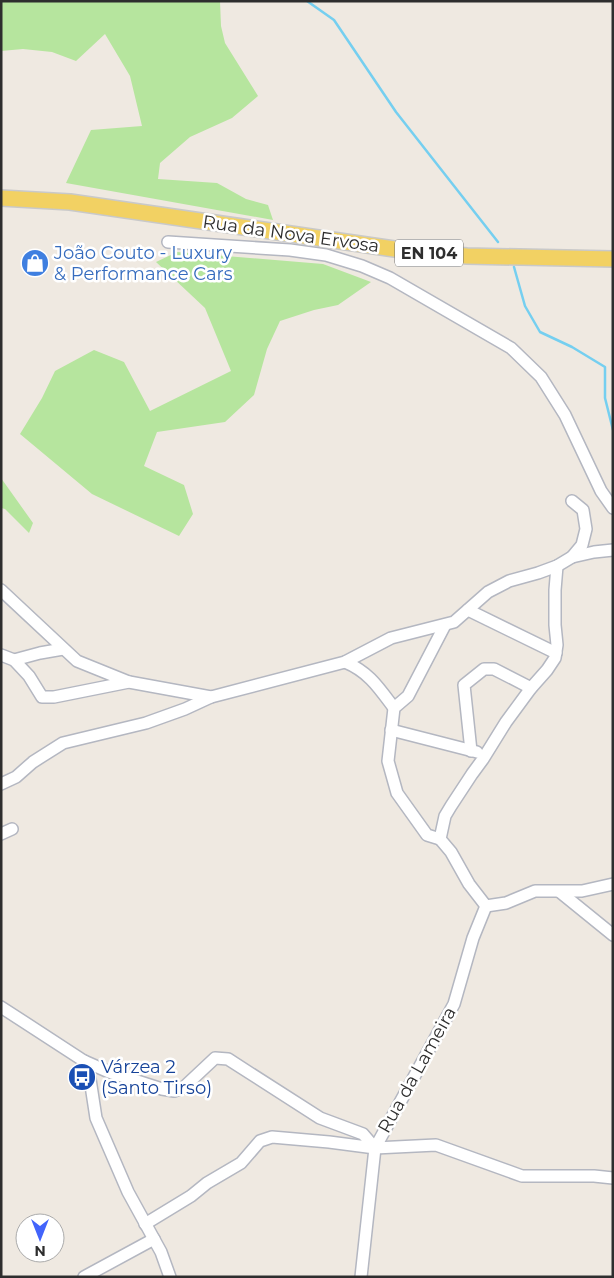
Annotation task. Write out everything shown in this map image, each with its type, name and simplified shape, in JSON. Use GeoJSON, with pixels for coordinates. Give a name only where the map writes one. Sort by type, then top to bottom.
{"type":"FeatureCollection","features":[{"type":"Feature","properties":{"kind":"main road","name":"Rua da Nova Ervosa"},"geometry":{"type":"LineString","coordinates":[[1,198],[70,202],[416,252],[467,256],[613,259]]}},
{"type":"Feature","properties":{"kind":"street"},"geometry":{"type":"LineString","coordinates":[[246,228],[254,248]]}},
{"type":"Feature","properties":{"kind":"street"},"geometry":{"type":"LineString","coordinates":[[168,242],[290,250],[326,255],[362,266],[390,278],[511,348],[541,377],[551,392],[565,415],[601,491],[613,508]]}},
{"type":"Feature","properties":{"kind":"street"},"geometry":{"type":"LineString","coordinates":[[572,501],[582,510],[586,529],[582,545],[572,558]]}},
{"type":"Feature","properties":{"kind":"street"},"geometry":{"type":"LineString","coordinates":[[1,784],[16,777],[34,762],[63,743],[146,723],[211,697],[345,662],[391,638],[454,622],[488,592],[509,580],[538,573],[572,558],[594,552],[613,550]]}},
{"type":"Feature","properties":{"kind":"street"},"geometry":{"type":"LineString","coordinates":[[440,839],[444,816],[506,722],[555,658],[557,645],[555,625],[557,566]]}},
{"type":"Feature","properties":{"kind":"street"},"geometry":{"type":"LineString","coordinates":[[1,590],[78,661],[129,682],[211,697]]}},
{"type":"Feature","properties":{"kind":"street"},"geometry":{"type":"LineString","coordinates":[[468,610],[556,653]]}},
{"type":"Feature","properties":{"kind":"street"},"geometry":{"type":"LineString","coordinates":[[445,625],[408,696],[394,708],[388,761],[397,793],[427,835],[440,839],[451,852],[469,884],[486,906],[506,903],[535,891],[582,891],[612,883]]}},
{"type":"Feature","properties":{"kind":"street"},"geometry":{"type":"LineString","coordinates":[[14,660],[63,649]]}},
{"type":"Feature","properties":{"kind":"street"},"geometry":{"type":"LineString","coordinates":[[1,655],[14,660],[29,676],[42,697],[54,697],[129,682]]}},
{"type":"Feature","properties":{"kind":"street"},"geometry":{"type":"LineString","coordinates":[[345,662],[358,667],[374,682],[394,708]]}},
{"type":"Feature","properties":{"kind":"street"},"geometry":{"type":"LineString","coordinates":[[471,750],[464,685],[484,670],[494,669],[531,688]]}},
{"type":"Feature","properties":{"kind":"street"},"geometry":{"type":"LineString","coordinates":[[391,730],[486,754]]}},
{"type":"Feature","properties":{"kind":"street"},"geometry":{"type":"LineString","coordinates":[[560,892],[613,935]]}},
{"type":"Feature","properties":{"kind":"street","name":"Rua da Lameira"},"geometry":{"type":"LineString","coordinates":[[375,1148],[454,1004],[473,938],[486,906]]}},
{"type":"Feature","properties":{"kind":"street"},"geometry":{"type":"LineString","coordinates":[[1,1007],[84,1061],[109,1072],[162,1089],[174,1091],[183,1088],[215,1058],[228,1059],[320,1118],[363,1134],[375,1148],[361,1277]]}},
{"type":"Feature","properties":{"kind":"street"},"geometry":{"type":"LineString","coordinates":[[84,1061],[90,1079],[96,1118],[128,1192],[161,1252],[170,1277]]}},
{"type":"Feature","properties":{"kind":"street"},"geometry":{"type":"LineString","coordinates":[[146,1224],[191,1196],[207,1183],[241,1163],[260,1141],[272,1138],[329,1142],[375,1148],[436,1145],[522,1176],[594,1176],[613,1178]]}},
{"type":"Feature","properties":{"kind":"street"},"geometry":{"type":"LineString","coordinates":[[84,1277],[154,1239]]}},
{"type":"Feature","properties":{"kind":"green space"},"geometry":{"type":"Polygon","coordinates":[[[1,1],[220,1],[221,26],[225,43],[258,96],[232,118],[190,137],[160,163],[158,179],[217,183],[246,199],[268,205],[273,220],[66,183],[91,130],[142,126],[130,76],[105,34],[76,61],[52,52],[23,49],[1,51],[1,1]]]}},
{"type":"Feature","properties":{"kind":"green space"},"geometry":{"type":"Polygon","coordinates":[[[177,252],[323,264],[371,282],[338,305],[314,310],[280,321],[267,349],[254,395],[225,422],[157,432],[144,466],[184,485],[193,514],[179,536],[92,494],[20,434],[42,398],[55,371],[94,350],[124,362],[150,411],[231,371],[205,308],[156,262],[177,252]]]}},
{"type":"Feature","properties":{"kind":"green space"},"geometry":{"type":"Polygon","coordinates":[[[1,478],[33,523],[29,533],[5,509],[1,508],[1,478]]]}},
{"type":"Feature","properties":{"kind":"waterway"},"geometry":{"type":"LineString","coordinates":[[307,1],[334,20],[396,112],[498,242]]}},
{"type":"Feature","properties":{"kind":"waterway"},"geometry":{"type":"LineString","coordinates":[[514,267],[525,306],[540,332],[572,347],[605,367],[605,398],[613,430]]}},
{"type":"Feature","properties":{"kind":"place","name":"João Couto - Luxury & Performance Cars"},"geometry":{"type":"Point","coordinates":[35,263]}},
{"type":"Feature","properties":{"kind":"place","name":"Várzea 2 (Santo Tirso)"},"geometry":{"type":"Point","coordinates":[82,1077]}}]}
